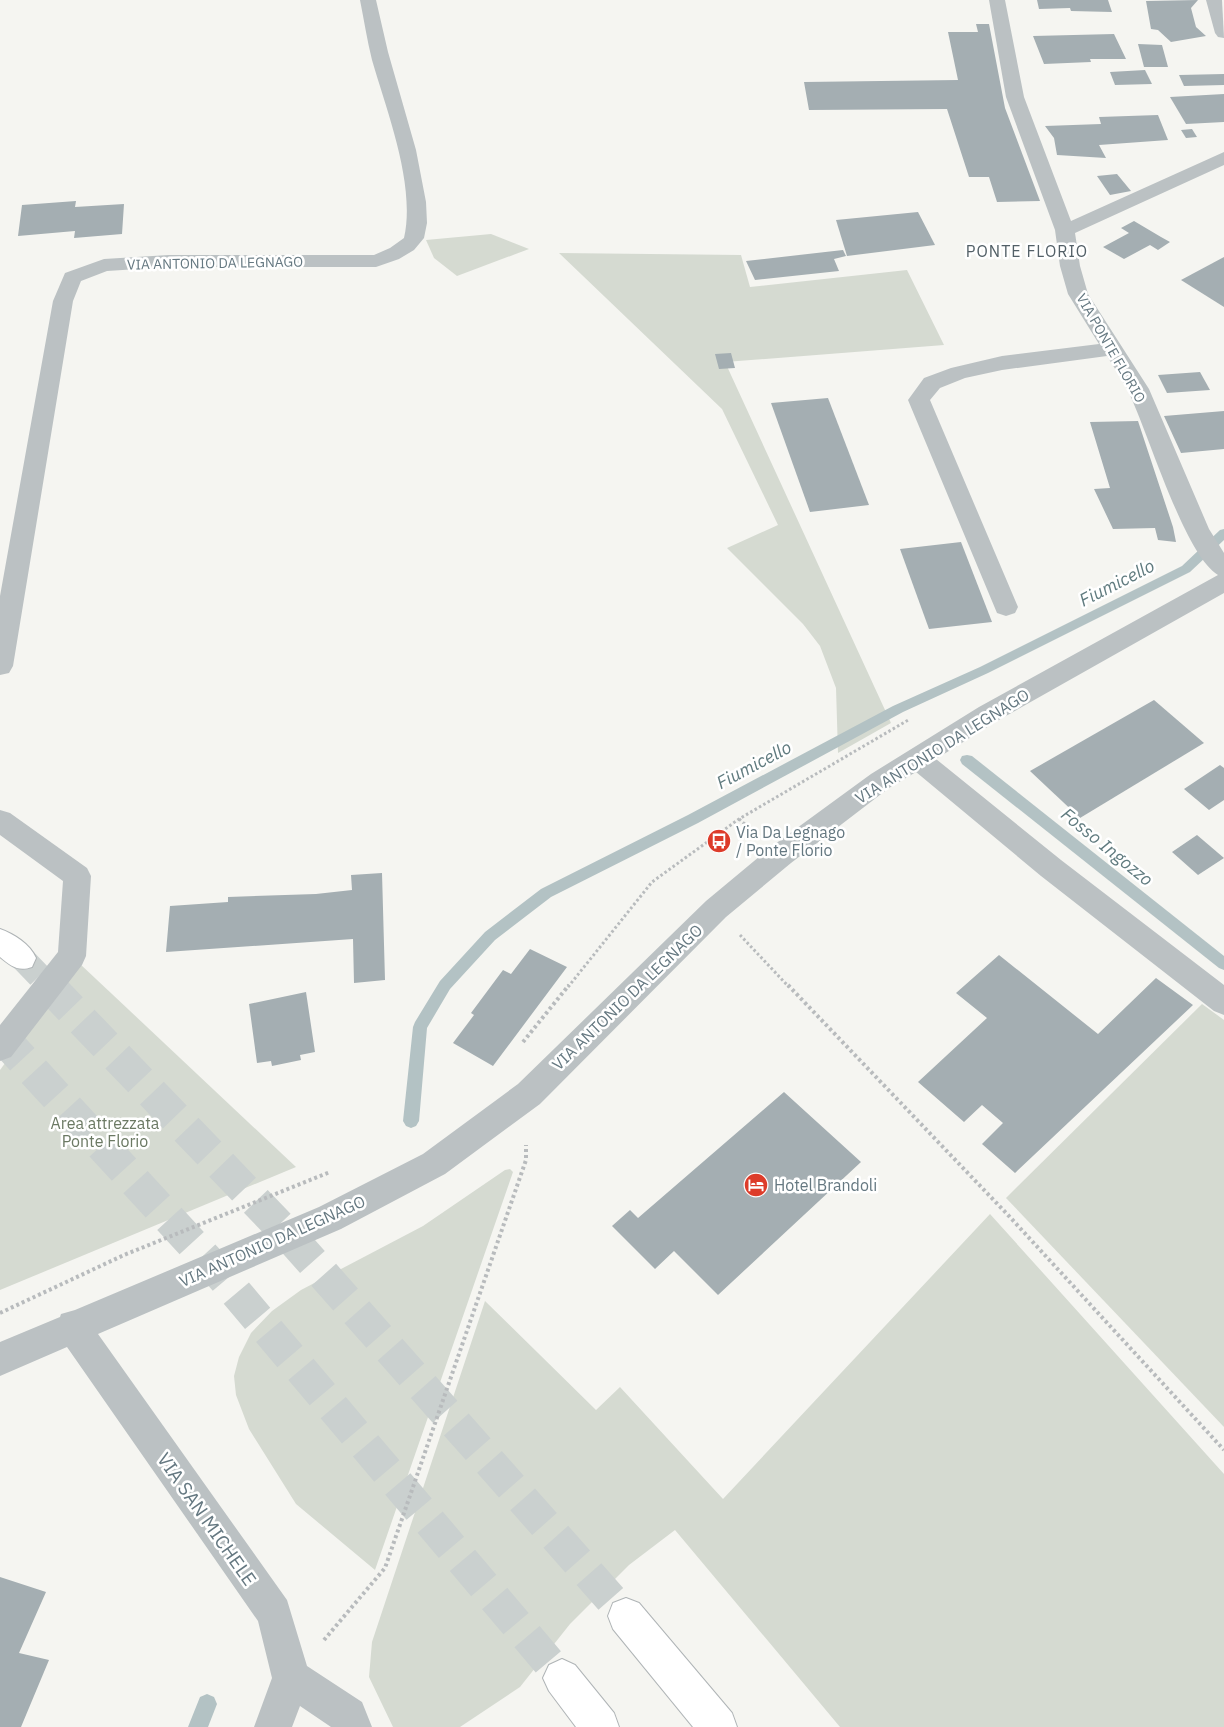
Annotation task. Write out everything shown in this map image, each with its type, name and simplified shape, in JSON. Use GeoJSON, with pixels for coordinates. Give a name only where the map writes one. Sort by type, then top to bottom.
{"type":"FeatureCollection","features":[{"type":"Feature","properties":{"kind":"highway"},"geometry":{"type":"LineString","coordinates":[[626,1616],[718,1727]]}},
{"type":"Feature","properties":{"kind":"highway"},"geometry":{"type":"LineString","coordinates":[[562,1678],[600,1727]]}},
{"type":"Feature","properties":{"kind":"street","name":"VIA ANTONIO DA LEGNAGO"},"geometry":{"type":"LineString","coordinates":[[0,666],[63,301],[72,276],[104,266],[169,261],[376,261],[397,253],[414,239],[417,224],[417,208],[406,142],[380,58],[368,0]]}},
{"type":"Feature","properties":{"kind":"street","name":"VIA PONTE FLORIO"},"geometry":{"type":"LineString","coordinates":[[997,0],[1015,97],[1066,230],[1070,266],[1078,294],[1138,389],[1197,529],[1221,578]]}},
{"type":"Feature","properties":{"kind":"street"},"geometry":{"type":"LineString","coordinates":[[1214,0],[1224,33]]}},
{"type":"Feature","properties":{"kind":"street"},"geometry":{"type":"LineString","coordinates":[[1066,230],[1224,158]]}},
{"type":"Feature","properties":{"kind":"street"},"geometry":{"type":"LineString","coordinates":[[1006,607],[919,400],[932,382],[959,372],[1002,363],[1113,349]]}},
{"type":"Feature","properties":{"kind":"street","name":"VIA ANTONIO DA LEGNAGO"},"geometry":{"type":"LineString","coordinates":[[0,1359],[330,1218],[434,1164],[529,1094],[716,910],[781,855],[880,781],[988,714],[1221,578]]}},
{"type":"Feature","properties":{"kind":"street"},"geometry":{"type":"LineString","coordinates":[[917,758],[1051,868],[1224,1002]]}},
{"type":"Feature","properties":{"kind":"street"},"geometry":{"type":"LineString","coordinates":[[0,821],[77,876],[72,956],[0,1048]]}},
{"type":"Feature","properties":{"kind":"street","name":"VIA SAN MICHELE"},"geometry":{"type":"LineString","coordinates":[[74,1326],[109,1380],[274,1612],[291,1678]]}},
{"type":"Feature","properties":{"kind":"street"},"geometry":{"type":"LineString","coordinates":[[273,1727],[291,1678],[348,1716],[353,1727]]}},
{"type":"Feature","properties":{"kind":"path"},"geometry":{"type":"LineString","coordinates":[[518,1050],[652,882],[739,819],[781,855]]}},
{"type":"Feature","properties":{"kind":"path"},"geometry":{"type":"LineString","coordinates":[[716,910],[1008,1215],[1224,1450]]}},
{"type":"Feature","properties":{"kind":"path"},"geometry":{"type":"LineString","coordinates":[[291,1678],[385,1568],[526,1160],[526,1136]]}},
{"type":"Feature","properties":{"kind":"path"},"geometry":{"type":"LineString","coordinates":[[0,1313],[124,1255],[337,1169]]}},
{"type":"Feature","properties":{"kind":"green space"},"geometry":{"type":"Polygon","coordinates":[[[491,234],[529,249],[457,276],[434,258],[426,240],[491,234]]]}},
{"type":"Feature","properties":{"kind":"green space"},"geometry":{"type":"Polygon","coordinates":[[[559,253],[741,255],[750,287],[907,270],[944,345],[725,362],[891,723],[838,753],[836,688],[820,646],[803,624],[727,548],[778,525],[722,409],[559,253]]]}},
{"type":"Feature","properties":{"kind":"green space","name":"Area attrezzata Ponte Florio"},"geometry":{"type":"Polygon","coordinates":[[[79,963],[296,1167],[0,1290],[0,1070],[79,963]]]}},
{"type":"Feature","properties":{"kind":"green space"},"geometry":{"type":"Polygon","coordinates":[[[1202,1004],[1224,1020],[1224,1427],[1006,1198],[1202,1004]]]}},
{"type":"Feature","properties":{"kind":"green space"},"geometry":{"type":"Polygon","coordinates":[[[510,1169],[513,1172],[375,1570],[296,1504],[249,1429],[236,1395],[234,1376],[239,1357],[251,1333],[272,1311],[301,1290],[423,1226],[505,1170],[510,1169]]]}},
{"type":"Feature","properties":{"kind":"green space"},"geometry":{"type":"Polygon","coordinates":[[[990,1214],[1224,1474],[1224,1727],[840,1727],[675,1530],[629,1565],[570,1624],[520,1687],[460,1727],[393,1727],[369,1677],[372,1642],[485,1301],[596,1410],[620,1387],[723,1499],[990,1214]]]}},
{"type":"Feature","properties":{"kind":"building"},"geometry":{"type":"Polygon","coordinates":[[[1037,0],[1108,0],[1112,12],[1071,11],[1070,8],[1039,9],[1037,0]]]}},
{"type":"Feature","properties":{"kind":"building"},"geometry":{"type":"Polygon","coordinates":[[[1198,0],[1191,8],[1196,27],[1206,36],[1171,42],[1158,30],[1151,29],[1146,1],[1198,0]]]}},
{"type":"Feature","properties":{"kind":"building"},"geometry":{"type":"Polygon","coordinates":[[[976,24],[989,24],[1005,108],[1040,201],[997,202],[989,177],[969,177],[947,109],[809,110],[804,82],[958,80],[948,32],[978,32],[976,24]]]}},
{"type":"Feature","properties":{"kind":"building"},"geometry":{"type":"Polygon","coordinates":[[[1114,34],[1126,59],[1090,59],[1091,62],[1044,64],[1033,36],[1114,34]]]}},
{"type":"Feature","properties":{"kind":"building"},"geometry":{"type":"Polygon","coordinates":[[[1138,44],[1162,45],[1168,67],[1144,67],[1138,44]]]}},
{"type":"Feature","properties":{"kind":"building"},"geometry":{"type":"Polygon","coordinates":[[[1145,70],[1152,84],[1115,85],[1110,72],[1145,70]]]}},
{"type":"Feature","properties":{"kind":"building"},"geometry":{"type":"Polygon","coordinates":[[[1224,74],[1224,85],[1184,86],[1179,75],[1224,74]]]}},
{"type":"Feature","properties":{"kind":"building"},"geometry":{"type":"Polygon","coordinates":[[[1224,94],[1224,122],[1186,124],[1170,97],[1224,94]]]}},
{"type":"Feature","properties":{"kind":"building"},"geometry":{"type":"Polygon","coordinates":[[[1158,115],[1168,140],[1099,145],[1106,158],[1057,155],[1054,138],[1045,126],[1101,124],[1099,117],[1158,115]]]}},
{"type":"Feature","properties":{"kind":"building"},"geometry":{"type":"Polygon","coordinates":[[[1192,129],[1197,137],[1186,138],[1181,130],[1192,129]]]}},
{"type":"Feature","properties":{"kind":"building"},"geometry":{"type":"Polygon","coordinates":[[[1117,174],[1131,191],[1110,195],[1097,176],[1117,174]]]}},
{"type":"Feature","properties":{"kind":"building"},"geometry":{"type":"Polygon","coordinates":[[[76,201],[75,207],[124,204],[122,234],[74,238],[75,231],[18,236],[22,205],[76,201]]]}},
{"type":"Feature","properties":{"kind":"building"},"geometry":{"type":"Polygon","coordinates":[[[918,212],[935,245],[847,256],[836,220],[918,212]]]}},
{"type":"Feature","properties":{"kind":"building"},"geometry":{"type":"Polygon","coordinates":[[[1134,221],[1170,242],[1158,250],[1150,245],[1124,259],[1103,247],[1129,233],[1121,228],[1134,221]]]}},
{"type":"Feature","properties":{"kind":"building"},"geometry":{"type":"Polygon","coordinates":[[[843,250],[846,256],[834,259],[839,271],[755,280],[746,261],[843,250]]]}},
{"type":"Feature","properties":{"kind":"building"},"geometry":{"type":"Polygon","coordinates":[[[1224,257],[1224,307],[1181,280],[1224,257]]]}},
{"type":"Feature","properties":{"kind":"building"},"geometry":{"type":"Polygon","coordinates":[[[731,353],[735,368],[719,369],[715,354],[731,353]]]}},
{"type":"Feature","properties":{"kind":"building"},"geometry":{"type":"Polygon","coordinates":[[[1200,372],[1210,390],[1167,393],[1158,375],[1200,372]]]}},
{"type":"Feature","properties":{"kind":"building"},"geometry":{"type":"Polygon","coordinates":[[[828,398],[869,505],[810,512],[771,403],[828,398]]]}},
{"type":"Feature","properties":{"kind":"building"},"geometry":{"type":"Polygon","coordinates":[[[1224,411],[1224,449],[1181,453],[1164,416],[1224,411]]]}},
{"type":"Feature","properties":{"kind":"building"},"geometry":{"type":"Polygon","coordinates":[[[1138,421],[1173,527],[1176,542],[1158,540],[1155,528],[1113,529],[1094,489],[1110,488],[1090,422],[1138,421]]]}},
{"type":"Feature","properties":{"kind":"building"},"geometry":{"type":"Polygon","coordinates":[[[961,542],[992,622],[929,629],[900,549],[961,542]]]}},
{"type":"Feature","properties":{"kind":"building"},"geometry":{"type":"Polygon","coordinates":[[[1154,700],[1204,743],[1080,818],[1030,771],[1154,700]]]}},
{"type":"Feature","properties":{"kind":"building"},"geometry":{"type":"Polygon","coordinates":[[[1220,765],[1224,768],[1224,800],[1209,810],[1184,789],[1220,765]]]}},
{"type":"Feature","properties":{"kind":"building"},"geometry":{"type":"Polygon","coordinates":[[[1197,835],[1224,858],[1198,875],[1172,852],[1197,835]]]}},
{"type":"Feature","properties":{"kind":"building"},"geometry":{"type":"Polygon","coordinates":[[[382,873],[385,980],[354,983],[353,939],[166,952],[170,906],[228,902],[228,897],[316,894],[352,890],[351,875],[382,873]]]}},
{"type":"Feature","properties":{"kind":"building"},"geometry":{"type":"Polygon","coordinates":[[[530,949],[567,967],[493,1066],[453,1043],[474,1015],[471,1013],[503,970],[511,974],[530,949]]]}},
{"type":"Feature","properties":{"kind":"building"},"geometry":{"type":"Polygon","coordinates":[[[999,955],[1098,1034],[1156,978],[1193,1005],[1015,1173],[982,1144],[1003,1123],[982,1105],[964,1122],[918,1082],[987,1018],[956,993],[999,955]]]}},
{"type":"Feature","properties":{"kind":"building"},"geometry":{"type":"Polygon","coordinates":[[[306,992],[315,1052],[300,1055],[301,1060],[272,1066],[271,1061],[257,1063],[249,1004],[306,992]]]}},
{"type":"Feature","properties":{"kind":"building","name":"Hotel Brandoli"},"geometry":{"type":"Polygon","coordinates":[[[784,1092],[861,1162],[718,1295],[674,1251],[655,1269],[612,1226],[630,1210],[638,1218],[784,1092]]]}},
{"type":"Feature","properties":{"kind":"building"},"geometry":{"type":"Polygon","coordinates":[[[0,1577],[46,1592],[19,1653],[49,1660],[21,1727],[0,1727],[0,1577]]]}},
{"type":"Feature","properties":{"kind":"waterway","name":"Fiumicello"},"geometry":{"type":"LineString","coordinates":[[411,1121],[420,1027],[445,985],[490,936],[546,893],[693,819],[898,709],[984,670],[1186,569],[1224,533]]}},
{"type":"Feature","properties":{"kind":"waterway","name":"Fosso Ingozzo"},"geometry":{"type":"LineString","coordinates":[[967,760],[1224,964]]}},
{"type":"Feature","properties":{"kind":"waterway"},"geometry":{"type":"LineString","coordinates":[[198,1727],[207,1704]]}},
{"type":"Feature","properties":{"kind":"tunnel"},"geometry":{"type":"LineString","coordinates":[[22,958],[50,987]]}},
{"type":"Feature","properties":{"kind":"tunnel"},"geometry":{"type":"LineString","coordinates":[[48,985],[292,1239],[626,1616]]}},
{"type":"Feature","properties":{"kind":"tunnel"},"geometry":{"type":"LineString","coordinates":[[0,1035],[221,1275],[562,1678]]}},
{"type":"Feature","properties":{"kind":"place","name":"Via Da Legnago / Ponte Florio"},"geometry":{"type":"Point","coordinates":[719,841]}},
{"type":"Feature","properties":{"kind":"place","name":"Hotel Brandoli"},"geometry":{"type":"Point","coordinates":[756,1185]}},
{"type":"Feature","properties":{"kind":"district","name":"PONTE FLORIO"},"geometry":{"type":"Point","coordinates":[1027,251]}}]}
